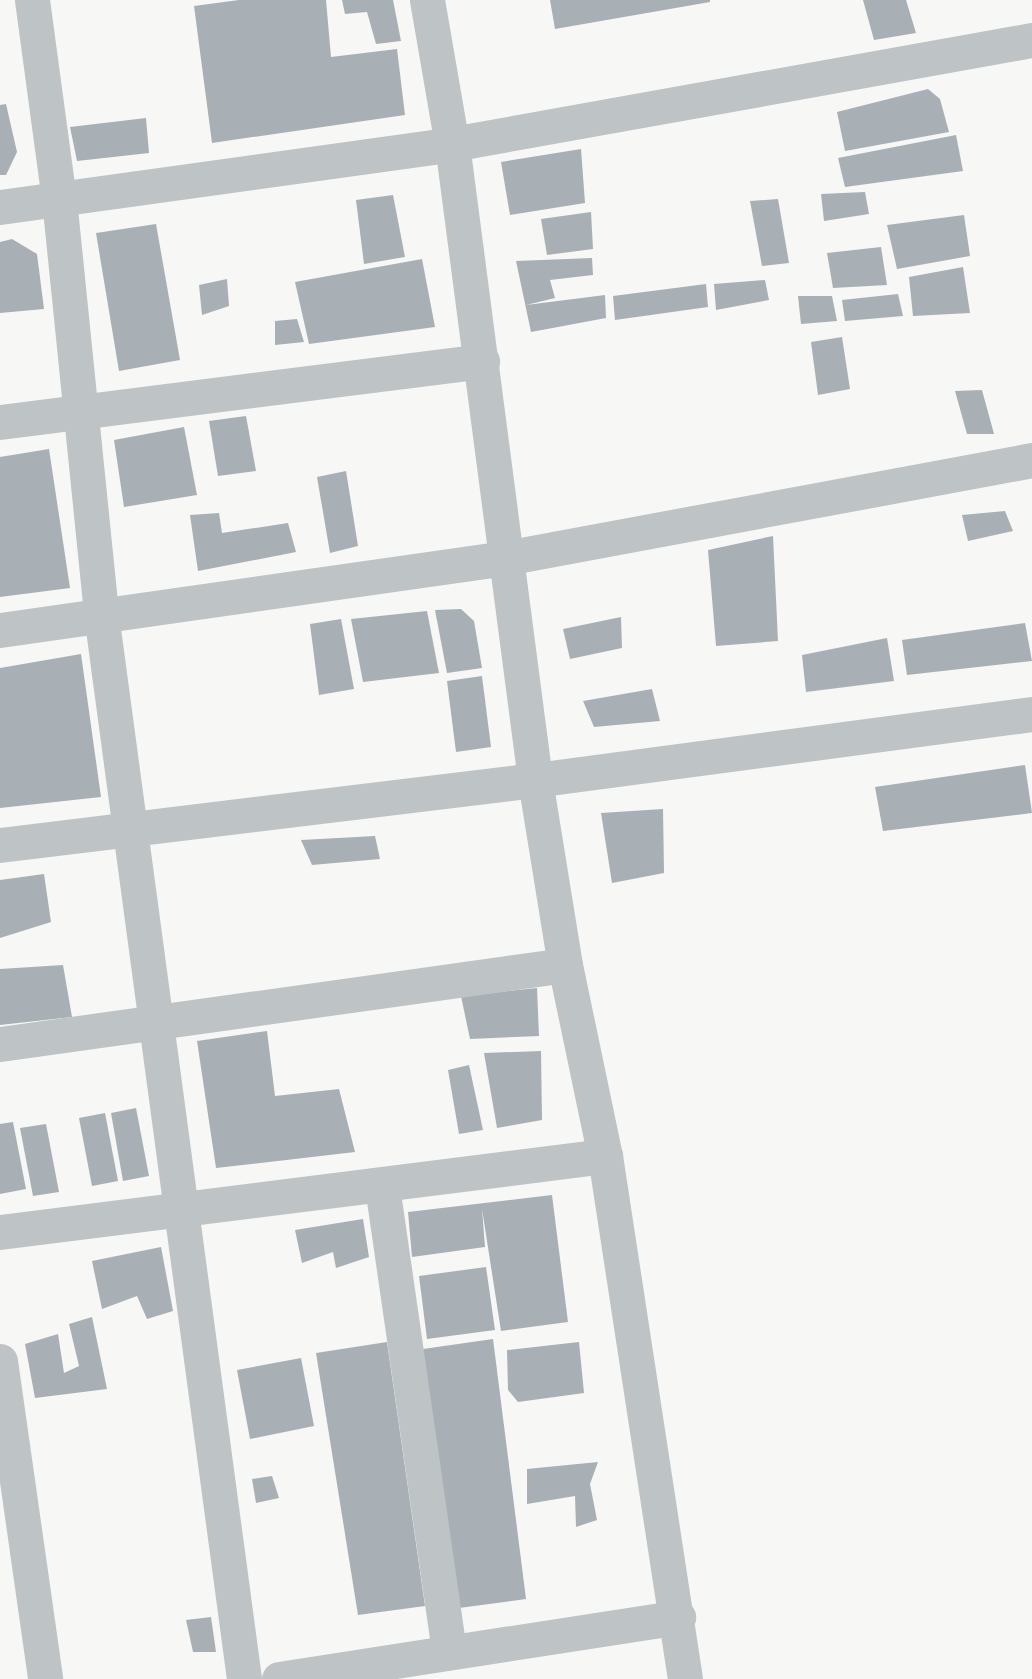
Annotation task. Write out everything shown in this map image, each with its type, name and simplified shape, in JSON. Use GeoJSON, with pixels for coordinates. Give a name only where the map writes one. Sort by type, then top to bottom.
{"type":"FeatureCollection","features":[{"type":"Feature","properties":{"kind":"street"},"geometry":{"type":"LineString","coordinates":[[32,0],[59,199],[101,614],[244,1679]]}},
{"type":"Feature","properties":{"kind":"street"},"geometry":{"type":"LineString","coordinates":[[427,0],[453,144],[535,780],[565,965],[605,1156],[678,1616],[685,1679]]}},
{"type":"Feature","properties":{"kind":"street"},"geometry":{"type":"LineString","coordinates":[[0,208],[453,144],[1032,40]]}},
{"type":"Feature","properties":{"kind":"street"},"geometry":{"type":"LineString","coordinates":[[0,422],[482,361]]}},
{"type":"Feature","properties":{"kind":"street"},"geometry":{"type":"LineString","coordinates":[[0,630],[505,558],[1032,460]]}},
{"type":"Feature","properties":{"kind":"street"},"geometry":{"type":"LineString","coordinates":[[0,845],[535,780],[1032,713]]}},
{"type":"Feature","properties":{"kind":"street"},"geometry":{"type":"LineString","coordinates":[[0,1044],[565,965]]}},
{"type":"Feature","properties":{"kind":"street"},"geometry":{"type":"LineString","coordinates":[[0,1232],[183,1212],[605,1156]]}},
{"type":"Feature","properties":{"kind":"street"},"geometry":{"type":"LineString","coordinates":[[382,1186],[449,1652]]}},
{"type":"Feature","properties":{"kind":"street"},"geometry":{"type":"LineString","coordinates":[[0,1361],[45,1679]]}},
{"type":"Feature","properties":{"kind":"street"},"geometry":{"type":"LineString","coordinates":[[279,1679],[678,1616]]}},
{"type":"Feature","properties":{"kind":"building"},"geometry":{"type":"Polygon","coordinates":[[[239,0],[326,0],[331,57],[397,49],[405,115],[212,143],[194,6],[239,0]]]}},
{"type":"Feature","properties":{"kind":"building"},"geometry":{"type":"Polygon","coordinates":[[[342,0],[393,0],[401,41],[376,44],[367,12],[345,14],[342,0]]]}},
{"type":"Feature","properties":{"kind":"building"},"geometry":{"type":"Polygon","coordinates":[[[550,0],[710,0],[710,2],[555,29],[550,0]]]}},
{"type":"Feature","properties":{"kind":"building"},"geometry":{"type":"Polygon","coordinates":[[[863,0],[906,0],[916,33],[874,40],[863,0]]]}},
{"type":"Feature","properties":{"kind":"building"},"geometry":{"type":"Polygon","coordinates":[[[928,89],[940,99],[949,132],[845,151],[837,112],[928,89]]]}},
{"type":"Feature","properties":{"kind":"building"},"geometry":{"type":"Polygon","coordinates":[[[6,104],[17,152],[6,175],[0,175],[0,105],[6,104]]]}},
{"type":"Feature","properties":{"kind":"building"},"geometry":{"type":"Polygon","coordinates":[[[146,118],[149,153],[77,161],[70,127],[146,118]]]}},
{"type":"Feature","properties":{"kind":"building"},"geometry":{"type":"Polygon","coordinates":[[[956,135],[963,171],[845,187],[838,158],[956,135]]]}},
{"type":"Feature","properties":{"kind":"building"},"geometry":{"type":"Polygon","coordinates":[[[581,149],[585,203],[510,215],[501,162],[581,149]]]}},
{"type":"Feature","properties":{"kind":"building"},"geometry":{"type":"Polygon","coordinates":[[[865,192],[869,214],[824,221],[821,194],[865,192]]]}},
{"type":"Feature","properties":{"kind":"building"},"geometry":{"type":"Polygon","coordinates":[[[393,195],[405,257],[364,264],[356,200],[393,195]]]}},
{"type":"Feature","properties":{"kind":"building"},"geometry":{"type":"Polygon","coordinates":[[[778,199],[789,263],[762,266],[750,201],[778,199]]]}},
{"type":"Feature","properties":{"kind":"building"},"geometry":{"type":"Polygon","coordinates":[[[591,212],[593,249],[547,255],[541,219],[591,212]]]}},
{"type":"Feature","properties":{"kind":"building"},"geometry":{"type":"Polygon","coordinates":[[[964,215],[970,256],[897,269],[887,225],[964,215]]]}},
{"type":"Feature","properties":{"kind":"building"},"geometry":{"type":"Polygon","coordinates":[[[156,224],[180,360],[119,371],[96,233],[156,224]]]}},
{"type":"Feature","properties":{"kind":"building"},"geometry":{"type":"Polygon","coordinates":[[[12,239],[37,254],[44,309],[0,313],[0,242],[12,239]]]}},
{"type":"Feature","properties":{"kind":"building"},"geometry":{"type":"Polygon","coordinates":[[[881,247],[887,285],[833,288],[827,253],[881,247]]]}},
{"type":"Feature","properties":{"kind":"building"},"geometry":{"type":"Polygon","coordinates":[[[592,258],[593,275],[550,280],[555,298],[526,305],[605,295],[606,318],[531,332],[516,261],[592,258]]]}},
{"type":"Feature","properties":{"kind":"building"},"geometry":{"type":"Polygon","coordinates":[[[422,259],[435,327],[309,344],[295,282],[422,259]]]}},
{"type":"Feature","properties":{"kind":"building"},"geometry":{"type":"Polygon","coordinates":[[[963,267],[970,313],[913,316],[909,277],[963,267]]]}},
{"type":"Feature","properties":{"kind":"building"},"geometry":{"type":"Polygon","coordinates":[[[227,279],[229,306],[202,315],[199,285],[227,279]]]}},
{"type":"Feature","properties":{"kind":"building"},"geometry":{"type":"Polygon","coordinates":[[[765,280],[769,300],[716,310],[714,284],[765,280]]]}},
{"type":"Feature","properties":{"kind":"building"},"geometry":{"type":"Polygon","coordinates":[[[706,284],[708,307],[615,320],[613,296],[706,284]]]}},
{"type":"Feature","properties":{"kind":"building"},"geometry":{"type":"Polygon","coordinates":[[[898,294],[903,316],[845,321],[842,300],[898,294]]]}},
{"type":"Feature","properties":{"kind":"building"},"geometry":{"type":"Polygon","coordinates":[[[798,296],[832,296],[837,321],[801,324],[798,296]]]}},
{"type":"Feature","properties":{"kind":"building"},"geometry":{"type":"Polygon","coordinates":[[[297,319],[304,342],[275,345],[275,321],[297,319]]]}},
{"type":"Feature","properties":{"kind":"building"},"geometry":{"type":"Polygon","coordinates":[[[842,337],[850,389],[818,395],[811,342],[842,337]]]}},
{"type":"Feature","properties":{"kind":"building"},"geometry":{"type":"Polygon","coordinates":[[[982,390],[994,434],[967,434],[955,391],[982,390]]]}},
{"type":"Feature","properties":{"kind":"building"},"geometry":{"type":"Polygon","coordinates":[[[246,416],[256,471],[218,476],[209,421],[246,416]]]}},
{"type":"Feature","properties":{"kind":"building"},"geometry":{"type":"Polygon","coordinates":[[[184,427],[197,495],[124,507],[114,440],[184,427]]]}},
{"type":"Feature","properties":{"kind":"building"},"geometry":{"type":"Polygon","coordinates":[[[49,449],[70,588],[0,597],[0,457],[49,449]]]}},
{"type":"Feature","properties":{"kind":"building"},"geometry":{"type":"Polygon","coordinates":[[[346,471],[358,546],[330,553],[317,477],[346,471]]]}},
{"type":"Feature","properties":{"kind":"building"},"geometry":{"type":"Polygon","coordinates":[[[1005,511],[1013,531],[968,541],[962,515],[1005,511]]]}},
{"type":"Feature","properties":{"kind":"building"},"geometry":{"type":"Polygon","coordinates":[[[219,513],[222,533],[288,523],[296,552],[198,571],[190,515],[219,513]]]}},
{"type":"Feature","properties":{"kind":"building"},"geometry":{"type":"Polygon","coordinates":[[[773,536],[778,641],[716,646],[708,550],[773,536]]]}},
{"type":"Feature","properties":{"kind":"building"},"geometry":{"type":"Polygon","coordinates":[[[461,609],[474,621],[482,668],[447,673],[435,610],[461,609]]]}},
{"type":"Feature","properties":{"kind":"building"},"geometry":{"type":"Polygon","coordinates":[[[427,611],[439,673],[363,682],[351,619],[427,611]]]}},
{"type":"Feature","properties":{"kind":"building"},"geometry":{"type":"Polygon","coordinates":[[[621,617],[622,648],[570,659],[563,629],[621,617]]]}},
{"type":"Feature","properties":{"kind":"building"},"geometry":{"type":"Polygon","coordinates":[[[341,619],[354,689],[319,695],[310,624],[341,619]]]}},
{"type":"Feature","properties":{"kind":"building"},"geometry":{"type":"Polygon","coordinates":[[[1025,623],[1032,661],[907,675],[902,640],[1025,623]]]}},
{"type":"Feature","properties":{"kind":"building"},"geometry":{"type":"Polygon","coordinates":[[[887,638],[894,681],[806,692],[802,655],[887,638]]]}},
{"type":"Feature","properties":{"kind":"building"},"geometry":{"type":"Polygon","coordinates":[[[81,654],[101,797],[0,808],[0,668],[81,654]]]}},
{"type":"Feature","properties":{"kind":"building"},"geometry":{"type":"Polygon","coordinates":[[[482,676],[491,747],[456,752],[447,681],[482,676]]]}},
{"type":"Feature","properties":{"kind":"building"},"geometry":{"type":"Polygon","coordinates":[[[652,689],[660,721],[594,727],[583,701],[652,689]]]}},
{"type":"Feature","properties":{"kind":"building"},"geometry":{"type":"Polygon","coordinates":[[[1025,765],[1032,813],[883,831],[875,787],[1025,765]]]}},
{"type":"Feature","properties":{"kind":"building"},"geometry":{"type":"Polygon","coordinates":[[[663,809],[664,873],[612,883],[601,813],[663,809]]]}},
{"type":"Feature","properties":{"kind":"building"},"geometry":{"type":"Polygon","coordinates":[[[375,836],[380,859],[312,865],[301,840],[375,836]]]}},
{"type":"Feature","properties":{"kind":"building"},"geometry":{"type":"Polygon","coordinates":[[[44,874],[51,922],[0,938],[0,880],[44,874]]]}},
{"type":"Feature","properties":{"kind":"building"},"geometry":{"type":"Polygon","coordinates":[[[63,965],[72,1017],[0,1025],[0,969],[63,965]]]}},
{"type":"Feature","properties":{"kind":"building"},"geometry":{"type":"Polygon","coordinates":[[[537,988],[539,1036],[470,1039],[461,996],[537,988]]]}},
{"type":"Feature","properties":{"kind":"building"},"geometry":{"type":"Polygon","coordinates":[[[267,1031],[275,1096],[339,1089],[355,1152],[216,1168],[197,1041],[267,1031]]]}},
{"type":"Feature","properties":{"kind":"building"},"geometry":{"type":"Polygon","coordinates":[[[541,1051],[542,1120],[497,1128],[484,1053],[541,1051]]]}},
{"type":"Feature","properties":{"kind":"building"},"geometry":{"type":"Polygon","coordinates":[[[469,1065],[483,1130],[459,1134],[448,1070],[469,1065]]]}},
{"type":"Feature","properties":{"kind":"building"},"geometry":{"type":"Polygon","coordinates":[[[136,1108],[149,1176],[123,1181],[111,1113],[136,1108]]]}},
{"type":"Feature","properties":{"kind":"building"},"geometry":{"type":"Polygon","coordinates":[[[105,1113],[118,1181],[92,1186],[79,1118],[105,1113]]]}},
{"type":"Feature","properties":{"kind":"building"},"geometry":{"type":"Polygon","coordinates":[[[13,1122],[26,1189],[0,1194],[0,1124],[13,1122]]]}},
{"type":"Feature","properties":{"kind":"building"},"geometry":{"type":"Polygon","coordinates":[[[46,1124],[59,1192],[33,1196],[20,1128],[46,1124]]]}},
{"type":"Feature","properties":{"kind":"building"},"geometry":{"type":"Polygon","coordinates":[[[552,1195],[568,1322],[501,1331],[482,1209],[485,1247],[412,1257],[408,1212],[552,1195]]]}},
{"type":"Feature","properties":{"kind":"building"},"geometry":{"type":"Polygon","coordinates":[[[363,1219],[369,1257],[336,1268],[333,1252],[302,1263],[295,1230],[363,1219]]]}},
{"type":"Feature","properties":{"kind":"building"},"geometry":{"type":"Polygon","coordinates":[[[161,1247],[173,1311],[147,1319],[137,1296],[102,1309],[92,1261],[161,1247]]]}},
{"type":"Feature","properties":{"kind":"building"},"geometry":{"type":"Polygon","coordinates":[[[486,1267],[495,1330],[427,1339],[419,1276],[486,1267]]]}},
{"type":"Feature","properties":{"kind":"building"},"geometry":{"type":"Polygon","coordinates":[[[92,1317],[107,1389],[35,1398],[25,1344],[58,1334],[64,1373],[79,1366],[69,1324],[92,1317]]]}},
{"type":"Feature","properties":{"kind":"building"},"geometry":{"type":"Polygon","coordinates":[[[493,1339],[526,1599],[459,1608],[423,1349],[493,1339]]]}},
{"type":"Feature","properties":{"kind":"building"},"geometry":{"type":"Polygon","coordinates":[[[387,1342],[425,1606],[358,1615],[316,1353],[387,1342]]]}},
{"type":"Feature","properties":{"kind":"building"},"geometry":{"type":"Polygon","coordinates":[[[579,1342],[584,1393],[518,1402],[508,1390],[507,1350],[579,1342]]]}},
{"type":"Feature","properties":{"kind":"building"},"geometry":{"type":"Polygon","coordinates":[[[301,1358],[314,1426],[250,1439],[237,1370],[301,1358]]]}},
{"type":"Feature","properties":{"kind":"building"},"geometry":{"type":"Polygon","coordinates":[[[598,1462],[590,1484],[597,1520],[576,1527],[575,1496],[527,1504],[527,1469],[598,1462]]]}},
{"type":"Feature","properties":{"kind":"building"},"geometry":{"type":"Polygon","coordinates":[[[272,1476],[279,1498],[256,1503],[252,1479],[272,1476]]]}},
{"type":"Feature","properties":{"kind":"building"},"geometry":{"type":"Polygon","coordinates":[[[211,1617],[216,1652],[193,1652],[186,1620],[211,1617]]]}}]}
